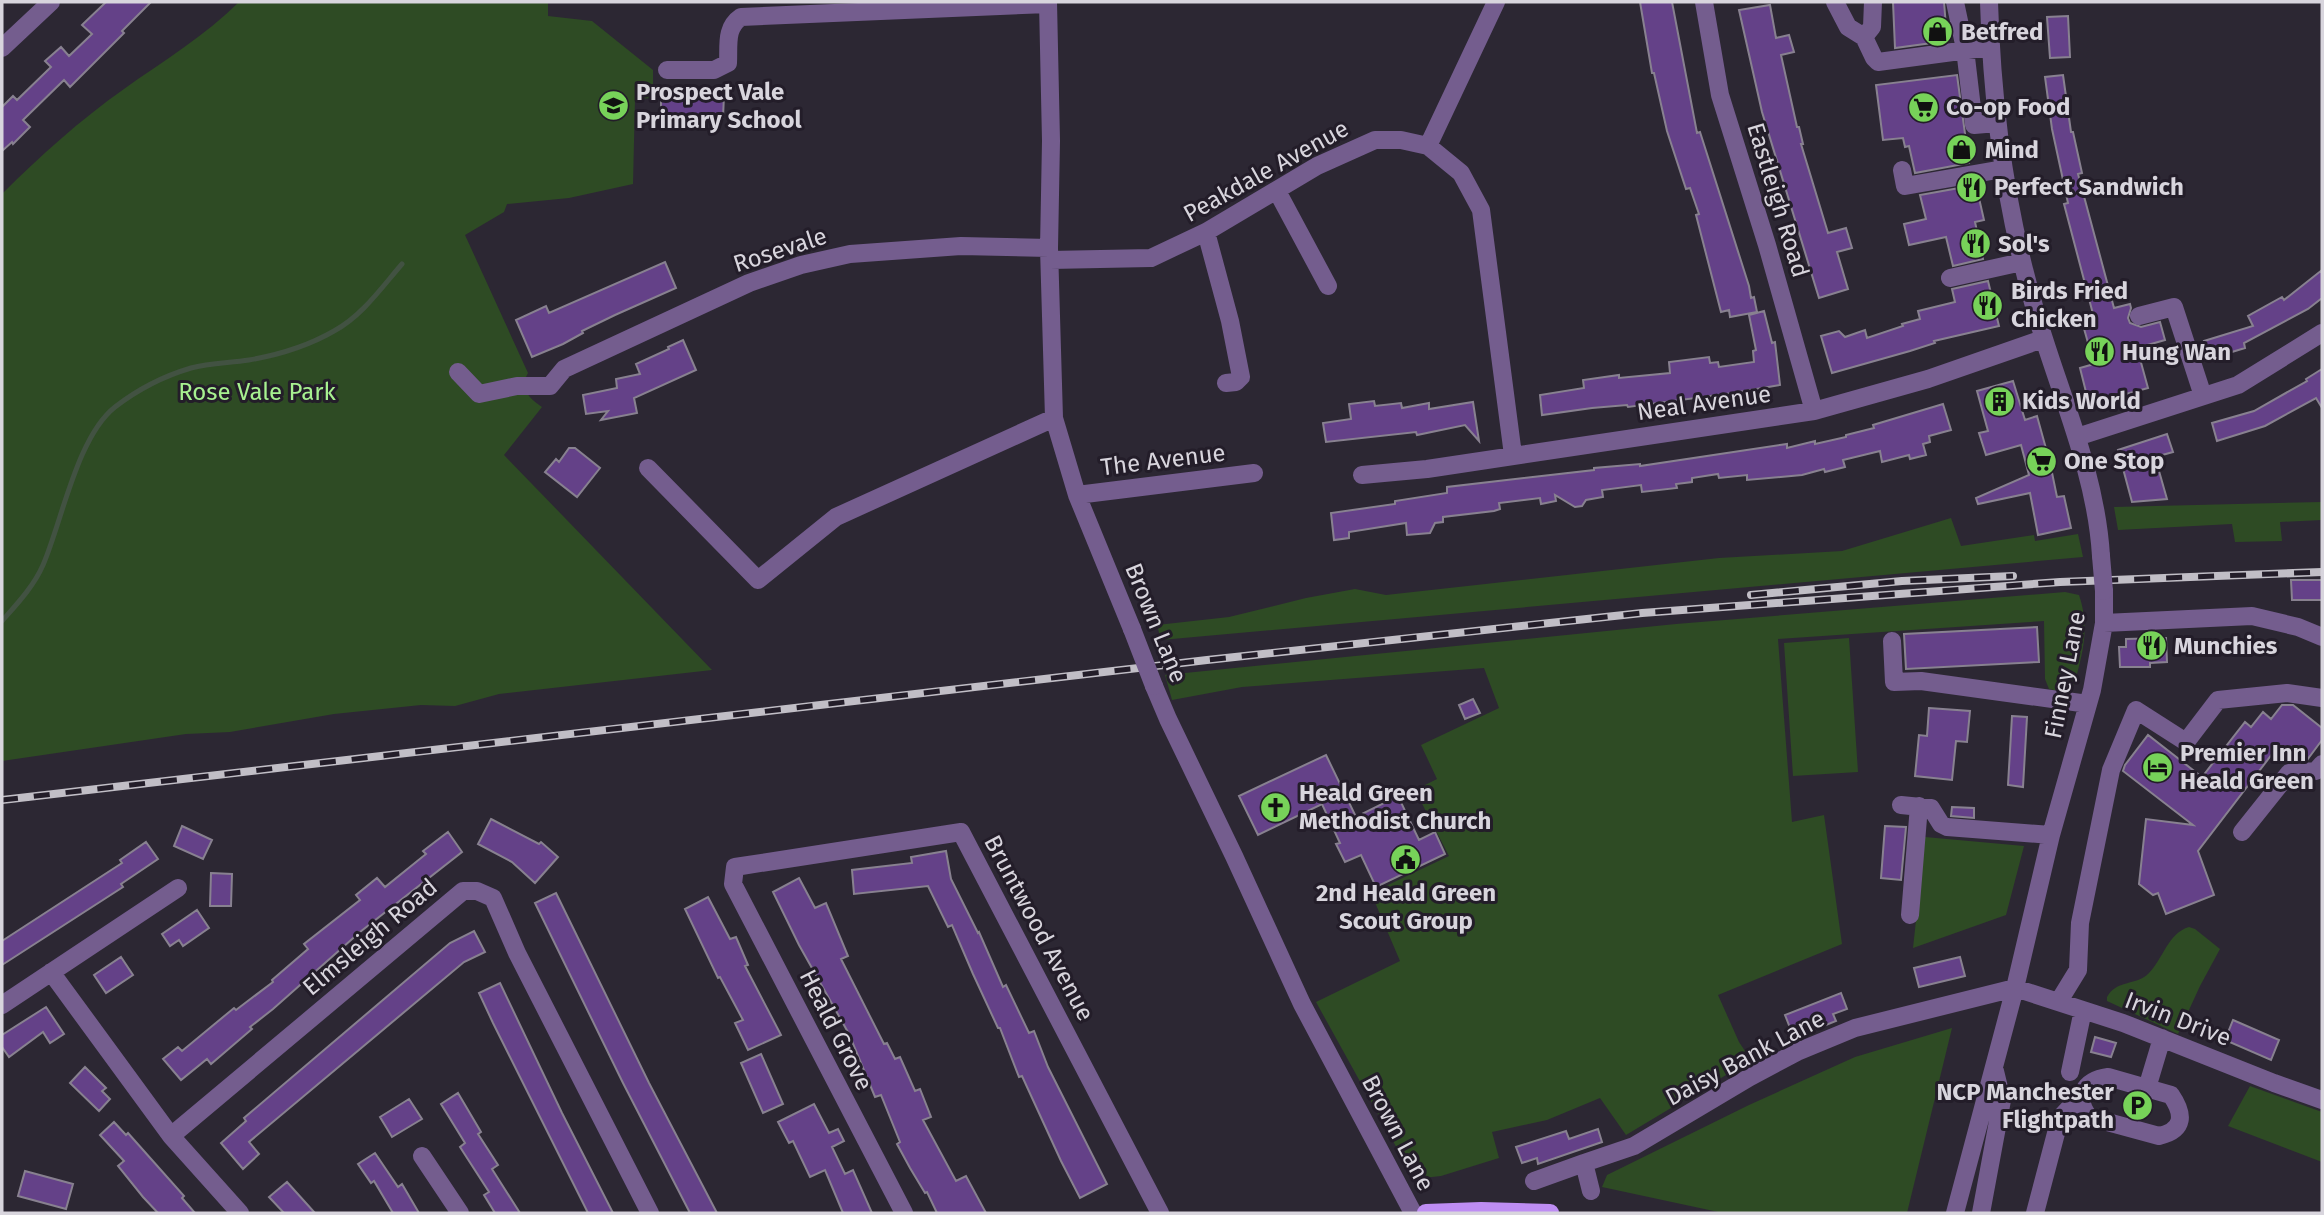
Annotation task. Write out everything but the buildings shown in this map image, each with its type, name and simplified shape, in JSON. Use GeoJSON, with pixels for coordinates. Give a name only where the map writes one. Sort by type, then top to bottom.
{"type":"FeatureCollection","features":[{"type":"Feature","properties":{"kind":"main road"},"geometry":{"type":"LineString","coordinates":[[1426,1213],[1550,1213]]}},
{"type":"Feature","properties":{"kind":"street"},"geometry":{"type":"LineString","coordinates":[[2,48],[51,2]]}},
{"type":"Feature","properties":{"kind":"street"},"geometry":{"type":"LineString","coordinates":[[1428,146],[1496,2]]}},
{"type":"Feature","properties":{"kind":"street","name":"Eastleigh Road"},"geometry":{"type":"LineString","coordinates":[[1704,2],[1720,94],[1768,245],[1814,411]]}},
{"type":"Feature","properties":{"kind":"street"},"geometry":{"type":"LineString","coordinates":[[1835,2],[1848,27],[1864,37],[1878,62],[1990,47]]}},
{"type":"Feature","properties":{"kind":"street"},"geometry":{"type":"LineString","coordinates":[[1864,37],[1872,27],[1873,2]]}},
{"type":"Feature","properties":{"kind":"street"},"geometry":{"type":"LineString","coordinates":[[1955,2],[1965,49],[1974,125],[1997,122]]}},
{"type":"Feature","properties":{"kind":"street","name":"Finney Lane"},"geometry":{"type":"LineString","coordinates":[[1955,1213],[2015,988],[2051,835],[2088,704],[2104,623],[2098,523],[2077,438],[2043,339],[2022,262],[2003,169],[1990,47],[1989,2]]}},
{"type":"Feature","properties":{"kind":"street"},"geometry":{"type":"LineString","coordinates":[[667,70],[715,70],[728,62],[729,31],[741,17],[1048,3]]}},
{"type":"Feature","properties":{"kind":"street","name":"Brown Lane"},"geometry":{"type":"LineString","coordinates":[[1048,3],[1054,418],[1077,495],[1168,719],[1302,1004],[1413,1213]]}},
{"type":"Feature","properties":{"kind":"street","name":"Peakdale Avenue"},"geometry":{"type":"LineString","coordinates":[[1050,254],[1152,258],[1206,232],[1317,166],[1375,140],[1401,140],[1428,146],[1461,173],[1481,210],[1513,455]]}},
{"type":"Feature","properties":{"kind":"street"},"geometry":{"type":"LineString","coordinates":[[1902,170],[1905,187],[2003,169]]}},
{"type":"Feature","properties":{"kind":"street"},"geometry":{"type":"LineString","coordinates":[[1277,191],[1328,286]]}},
{"type":"Feature","properties":{"kind":"street"},"geometry":{"type":"LineString","coordinates":[[1206,232],[1230,321],[1241,377],[1236,382],[1226,383]]}},
{"type":"Feature","properties":{"kind":"street","name":"Rosevale"},"geometry":{"type":"LineString","coordinates":[[458,372],[479,394],[517,386],[550,386],[564,369],[749,283],[801,265],[850,254],[961,246],[1050,254]]}},
{"type":"Feature","properties":{"kind":"street"},"geometry":{"type":"LineString","coordinates":[[1950,278],[2022,262]]}},
{"type":"Feature","properties":{"kind":"street"},"geometry":{"type":"LineString","coordinates":[[2139,316],[2174,307],[2203,396]]}},
{"type":"Feature","properties":{"kind":"street"},"geometry":{"type":"LineString","coordinates":[[2077,438],[2238,384],[2322,333]]}},
{"type":"Feature","properties":{"kind":"street","name":"Neal Avenue"},"geometry":{"type":"LineString","coordinates":[[1362,475],[1427,469],[1814,411],[1928,379],[2043,339]]}},
{"type":"Feature","properties":{"kind":"street"},"geometry":{"type":"LineString","coordinates":[[648,468],[758,580],[836,517],[1054,418]]}},
{"type":"Feature","properties":{"kind":"street","name":"The Avenue"},"geometry":{"type":"LineString","coordinates":[[1077,495],[1254,473]]}},
{"type":"Feature","properties":{"kind":"street"},"geometry":{"type":"LineString","coordinates":[[2104,623],[2252,616],[2298,627],[2322,637]]}},
{"type":"Feature","properties":{"kind":"street"},"geometry":{"type":"LineString","coordinates":[[1892,640],[1894,682],[1921,681],[2088,704]]}},
{"type":"Feature","properties":{"kind":"street"},"geometry":{"type":"LineString","coordinates":[[2059,1001],[2078,970],[2080,923],[2111,770],[2136,710],[2186,742],[2218,700],[2287,693],[2322,698]]}},
{"type":"Feature","properties":{"kind":"street"},"geometry":{"type":"LineString","coordinates":[[2242,832],[2290,773],[2316,771],[2322,764]]}},
{"type":"Feature","properties":{"kind":"street"},"geometry":{"type":"LineString","coordinates":[[1910,915],[1910,805],[1931,808],[1941,824],[1947,827],[2051,835]]}},
{"type":"Feature","properties":{"kind":"street","name":"Bruntwood Avenue"},"geometry":{"type":"LineString","coordinates":[[735,867],[961,832],[1160,1213]]}},
{"type":"Feature","properties":{"kind":"street","name":"Heald Grove"},"geometry":{"type":"LineString","coordinates":[[735,867],[733,884],[904,1213]]}},
{"type":"Feature","properties":{"kind":"street"},"geometry":{"type":"LineString","coordinates":[[2,1005],[178,888]]}},
{"type":"Feature","properties":{"kind":"street","name":"Elmsleigh Road"},"geometry":{"type":"LineString","coordinates":[[171,1136],[463,891],[477,891],[493,898],[517,953],[650,1213]]}},
{"type":"Feature","properties":{"kind":"street"},"geometry":{"type":"LineString","coordinates":[[51,972],[171,1136],[240,1213]]}},
{"type":"Feature","properties":{"kind":"street","name":"Irvin Drive"},"geometry":{"type":"LineString","coordinates":[[2015,988],[2162,1038],[2322,1100]]}},
{"type":"Feature","properties":{"kind":"street","name":"Daisy Bank Lane"},"geometry":{"type":"LineString","coordinates":[[1534,1181],[1634,1146],[1750,1077],[1797,1052],[1855,1028],[2015,988]]}},
{"type":"Feature","properties":{"kind":"street"},"geometry":{"type":"LineString","coordinates":[[2070,1072],[2083,1010]]}},
{"type":"Feature","properties":{"kind":"street"},"geometry":{"type":"LineString","coordinates":[[2147,1088],[2162,1038]]}},
{"type":"Feature","properties":{"kind":"street","name":"Finney Lane"},"geometry":{"type":"LineString","coordinates":[[1981,1213],[2002,1100],[1994,1068]]}},
{"type":"Feature","properties":{"kind":"street"},"geometry":{"type":"LineString","coordinates":[[2108,1077],[2147,1088],[2171,1096],[2181,1111],[2180,1121],[2168,1134],[2159,1136],[2089,1117],[2084,1111],[2082,1100],[2087,1085],[2095,1078],[2108,1077]]}},
{"type":"Feature","properties":{"kind":"street"},"geometry":{"type":"LineString","coordinates":[[2035,1213],[2060,1118],[2071,1106],[2082,1100]]}},
{"type":"Feature","properties":{"kind":"street"},"geometry":{"type":"LineString","coordinates":[[422,1156],[460,1213]]}},
{"type":"Feature","properties":{"kind":"street"},"geometry":{"type":"LineString","coordinates":[[1584,1163],[1591,1191]]}},
{"type":"Feature","properties":{"kind":"green space","name":"Rose Vale Park"},"geometry":{"type":"Polygon","coordinates":[[[239,2],[548,2],[548,16],[592,21],[653,70],[653,98],[635,99],[633,184],[569,198],[507,204],[504,212],[465,235],[528,373],[525,379],[527,393],[542,407],[504,455],[712,670],[499,694],[455,706],[421,705],[334,714],[230,732],[186,734],[2,761],[2,194],[92,113],[198,37],[239,2]]]}},
{"type":"Feature","properties":{"kind":"green space"},"geometry":{"type":"Polygon","coordinates":[[[2322,502],[2322,520],[2280,522],[2282,541],[2235,542],[2232,524],[2118,530],[2114,507],[2322,502]]]}},
{"type":"Feature","properties":{"kind":"green space"},"geometry":{"type":"Polygon","coordinates":[[[1951,518],[1961,546],[2034,535],[2035,541],[2078,534],[2083,557],[1161,640],[1157,625],[1229,617],[1355,589],[1386,595],[1719,558],[1842,551],[1951,518]]]}},
{"type":"Feature","properties":{"kind":"green space"},"geometry":{"type":"Polygon","coordinates":[[[2065,592],[2079,595],[2085,629],[2074,685],[2063,692],[2049,689],[2045,679],[2044,621],[1778,639],[1792,822],[1824,815],[1842,944],[1718,995],[1739,1042],[1751,1060],[1626,1135],[1600,1098],[1547,1120],[1492,1132],[1499,1158],[1441,1176],[1414,1179],[1316,1002],[1400,961],[1371,893],[1449,856],[1415,790],[1437,779],[1421,745],[1499,708],[1484,668],[1242,687],[1172,700],[1165,675],[1676,624],[2065,592]]]}},
{"type":"Feature","properties":{"kind":"green space"},"geometry":{"type":"Polygon","coordinates":[[[1849,638],[1858,772],[1793,776],[1784,643],[1849,638]]]}},
{"type":"Feature","properties":{"kind":"green space"},"geometry":{"type":"Polygon","coordinates":[[[1925,837],[2024,846],[2006,915],[1913,948],[1925,837]]]}},
{"type":"Feature","properties":{"kind":"green space"},"geometry":{"type":"Polygon","coordinates":[[[2189,927],[2220,949],[2178,1034],[2107,1001],[2107,997],[2116,987],[2139,980],[2149,973],[2171,940],[2189,927]]]}},
{"type":"Feature","properties":{"kind":"green space"},"geometry":{"type":"Polygon","coordinates":[[[1952,1028],[1907,1213],[1723,1213],[1602,1187],[1607,1175],[1749,1105],[1855,1057],[1952,1028]]]}},
{"type":"Feature","properties":{"kind":"green space"},"geometry":{"type":"Polygon","coordinates":[[[2250,1086],[2322,1112],[2322,1162],[2228,1126],[2250,1086]]]}},
{"type":"Feature","properties":{"kind":"waterway"},"geometry":{"type":"LineString","coordinates":[[2,621],[39,573],[90,438],[115,407],[151,384],[181,371],[271,355],[324,336],[344,325],[363,309],[402,264]]}},
{"type":"Feature","properties":{"kind":"railway"},"geometry":{"type":"LineString","coordinates":[[2,800],[1207,660],[1642,613],[2060,582],[2322,572]]}},
{"type":"Feature","properties":{"kind":"railway"},"geometry":{"type":"LineString","coordinates":[[1751,595],[1902,581],[2013,576]]}},
{"type":"Feature","properties":{"kind":"place","name":"Betfred"},"geometry":{"type":"Point","coordinates":[1938,32]}},
{"type":"Feature","properties":{"kind":"place","name":"Prospect Vale Primary School"},"geometry":{"type":"Point","coordinates":[613,106]}},
{"type":"Feature","properties":{"kind":"place","name":"Co-op Food"},"geometry":{"type":"Point","coordinates":[1923,107]}},
{"type":"Feature","properties":{"kind":"place","name":"Mind"},"geometry":{"type":"Point","coordinates":[1962,150]}},
{"type":"Feature","properties":{"kind":"place","name":"Perfect Sandwich"},"geometry":{"type":"Point","coordinates":[1971,187]}},
{"type":"Feature","properties":{"kind":"place","name":"Sol's"},"geometry":{"type":"Point","coordinates":[1975,244]}},
{"type":"Feature","properties":{"kind":"place","name":"Birds Fried Chicken"},"geometry":{"type":"Point","coordinates":[1988,305]}},
{"type":"Feature","properties":{"kind":"place","name":"Hung Wan"},"geometry":{"type":"Point","coordinates":[2099,352]}},
{"type":"Feature","properties":{"kind":"place","name":"Kids World"},"geometry":{"type":"Point","coordinates":[1999,401]}},
{"type":"Feature","properties":{"kind":"place","name":"One Stop"},"geometry":{"type":"Point","coordinates":[2041,461]}},
{"type":"Feature","properties":{"kind":"place","name":"Munchies"},"geometry":{"type":"Point","coordinates":[2151,646]}},
{"type":"Feature","properties":{"kind":"place","name":"Premier Inn Heald Green"},"geometry":{"type":"Point","coordinates":[2157,767]}},
{"type":"Feature","properties":{"kind":"place","name":"Heald Green Methodist Church"},"geometry":{"type":"Point","coordinates":[1276,807]}},
{"type":"Feature","properties":{"kind":"place","name":"2nd Heald Green Scout Group"},"geometry":{"type":"Point","coordinates":[1406,859]}},
{"type":"Feature","properties":{"kind":"place","name":"NCP Manchester Flightpath"},"geometry":{"type":"Point","coordinates":[2137,1106]}}]}
